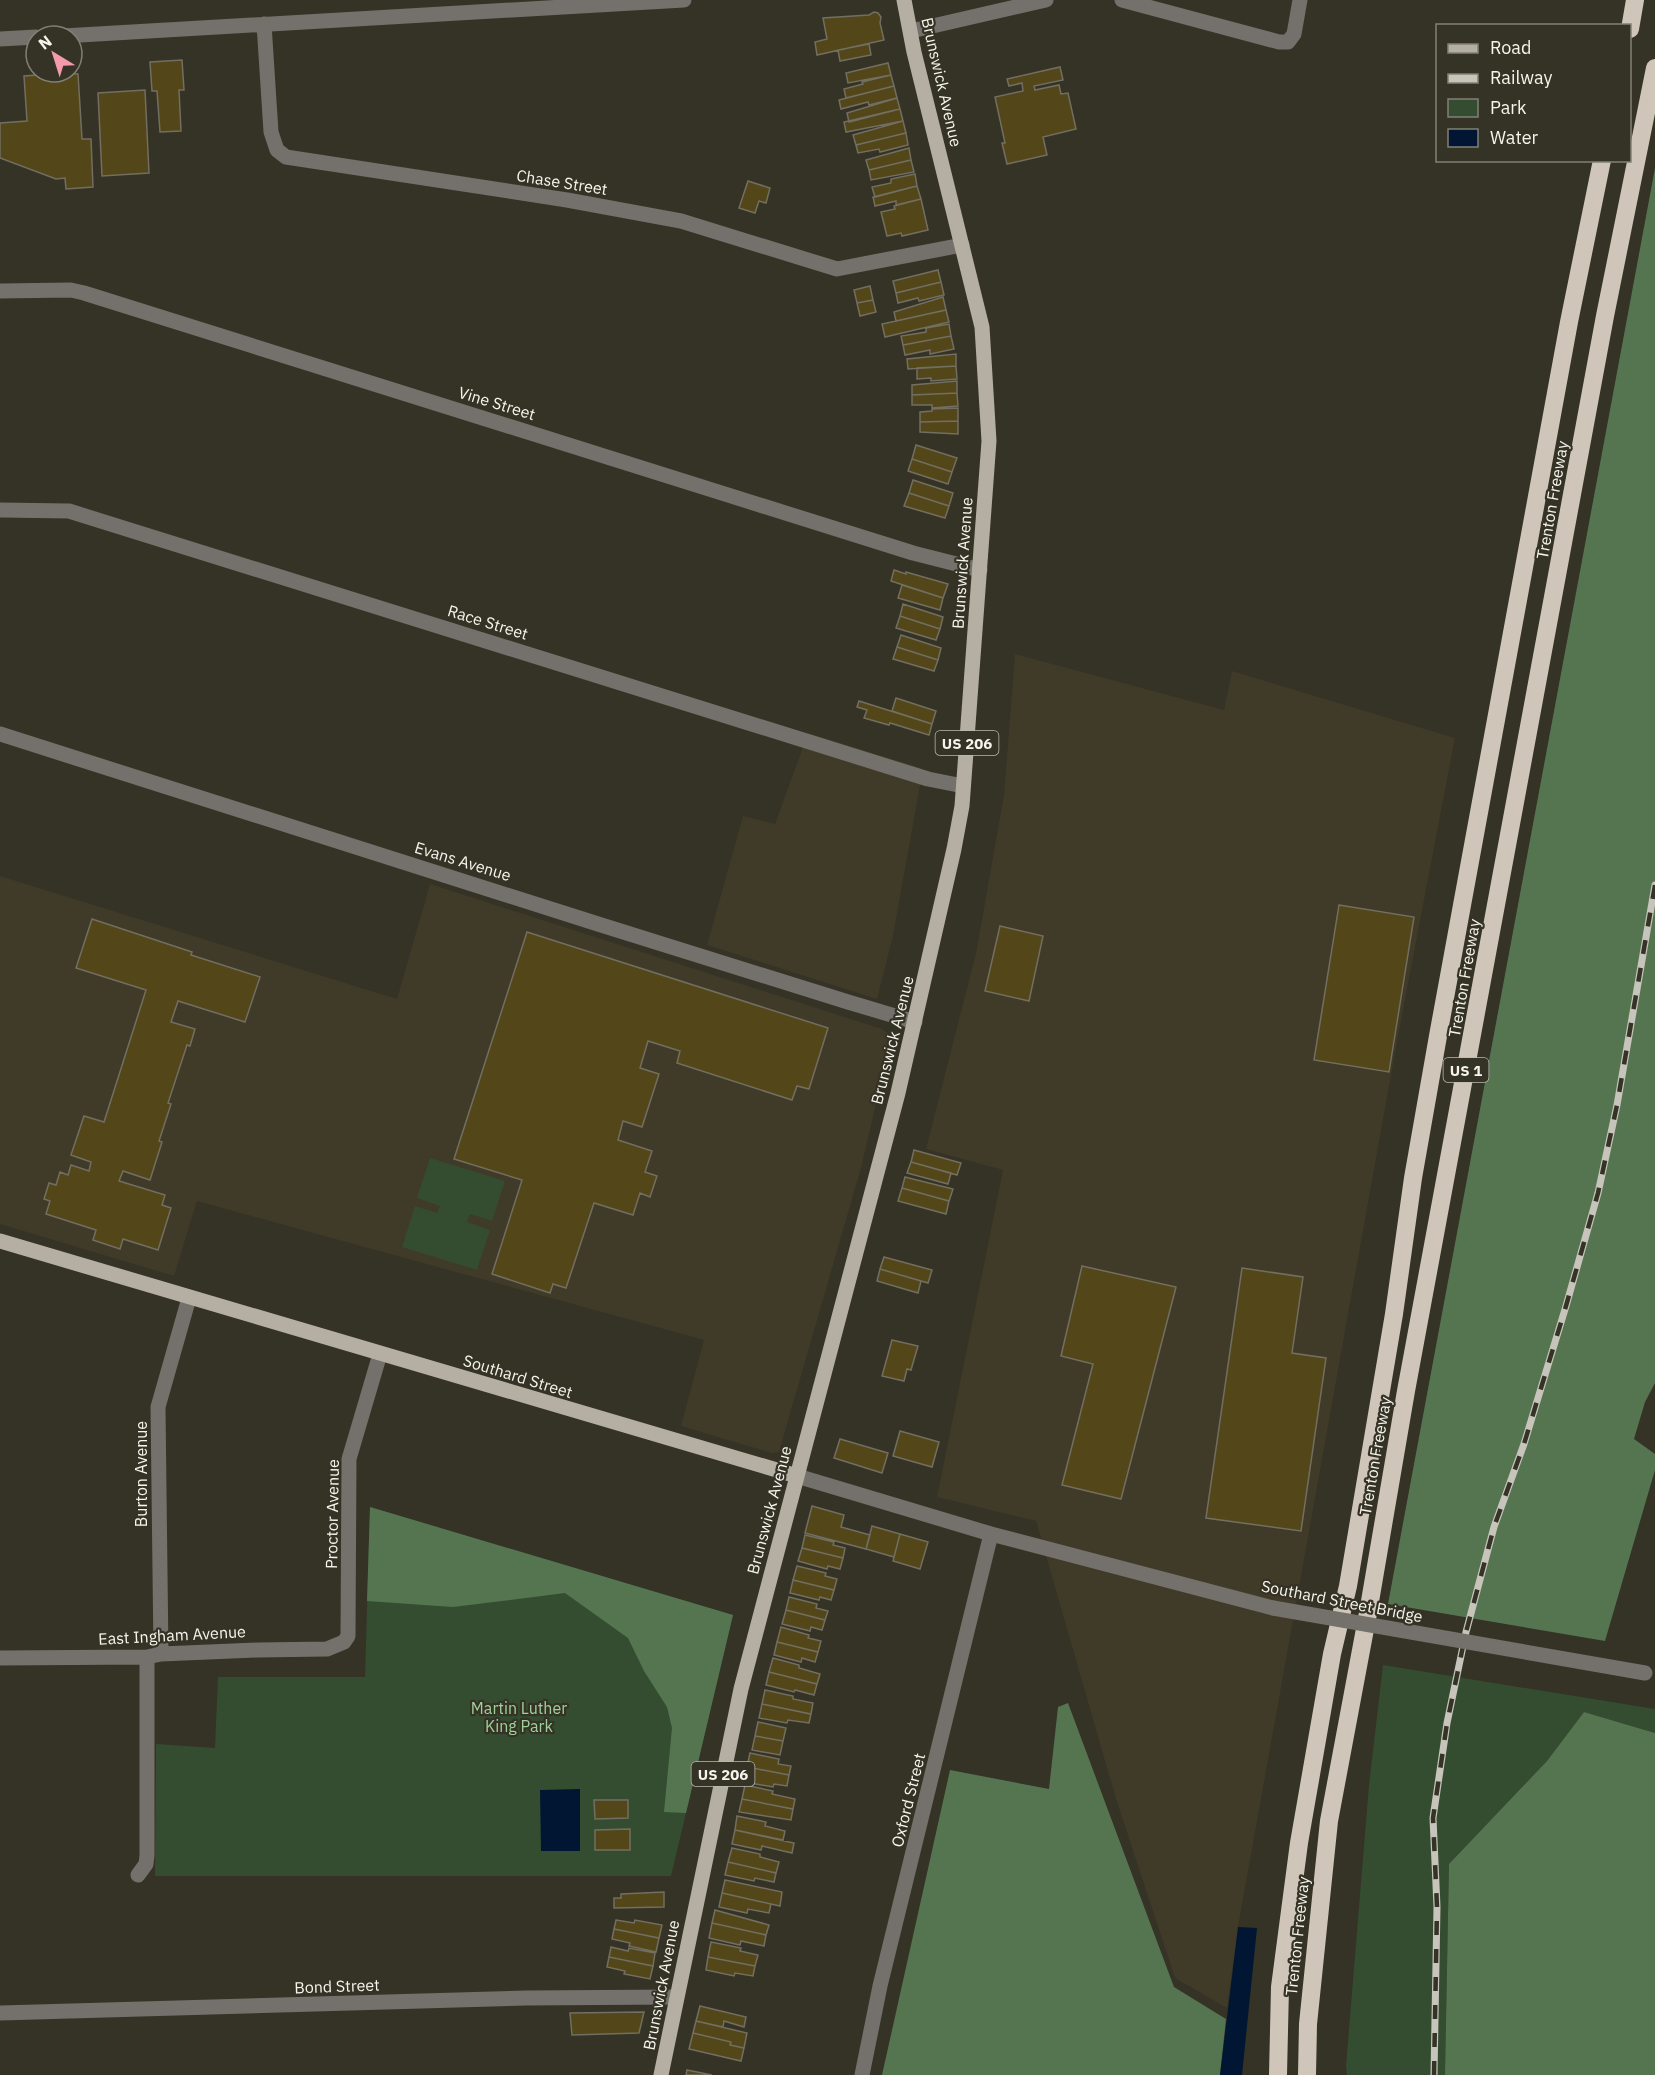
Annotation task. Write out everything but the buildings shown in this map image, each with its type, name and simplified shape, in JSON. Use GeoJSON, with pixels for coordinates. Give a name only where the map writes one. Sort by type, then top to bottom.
{"type":"FeatureCollection","features":[{"type":"Feature","properties":{"kind":"highway"},"geometry":{"type":"LineString","coordinates":[[1630,24],[1635,0]]}},
{"type":"Feature","properties":{"kind":"highway","name":"Trenton Freeway"},"geometry":{"type":"LineString","coordinates":[[1307,2075],[1308,2024],[1329,1821],[1406,1391],[1603,327],[1655,68]]}},
{"type":"Feature","properties":{"kind":"highway","name":"Trenton Freeway"},"geometry":{"type":"LineString","coordinates":[[1278,2075],[1280,1988],[1299,1843],[1332,1654],[1348,1586],[1438,1036],[1569,322],[1602,162]]}},
{"type":"Feature","properties":{"kind":"main road","name":"Brunswick Avenue"},"geometry":{"type":"LineString","coordinates":[[661,2075],[741,1689],[889,1128],[915,1022],[962,806],[989,441],[985,350],[982,327],[914,52],[904,0]]}},
{"type":"Feature","properties":{"kind":"main road","name":"Southard Street"},"geometry":{"type":"LineString","coordinates":[[0,1241],[797,1476]]}},
{"type":"Feature","properties":{"kind":"street"},"geometry":{"type":"LineString","coordinates":[[408,0],[409,16]]}},
{"type":"Feature","properties":{"kind":"street"},"geometry":{"type":"LineString","coordinates":[[84,35],[684,0]]}},
{"type":"Feature","properties":{"kind":"street"},"geometry":{"type":"LineString","coordinates":[[911,31],[1046,0]]}},
{"type":"Feature","properties":{"kind":"street"},"geometry":{"type":"LineString","coordinates":[[1122,0],[1265,40],[1288,42],[1294,34],[1300,0]]}},
{"type":"Feature","properties":{"kind":"street","name":"Chase Street"},"geometry":{"type":"LineString","coordinates":[[264,24],[271,132],[277,150],[286,158],[567,200],[681,221],[837,269],[962,245]]}},
{"type":"Feature","properties":{"kind":"street"},"geometry":{"type":"LineString","coordinates":[[0,39],[24,38]]}},
{"type":"Feature","properties":{"kind":"street","name":"Vine Street"},"geometry":{"type":"LineString","coordinates":[[0,291],[71,290],[84,293],[913,553],[980,570]]}},
{"type":"Feature","properties":{"kind":"street","name":"Race Street"},"geometry":{"type":"LineString","coordinates":[[0,510],[69,511],[928,779],[963,786]]}},
{"type":"Feature","properties":{"kind":"street","name":"Evans Avenue"},"geometry":{"type":"LineString","coordinates":[[0,734],[915,1022]]}},
{"type":"Feature","properties":{"kind":"street","name":"Burton Avenue"},"geometry":{"type":"LineString","coordinates":[[138,1875],[146,1864],[147,1855],[154,1655],[158,1407],[189,1298]]}},
{"type":"Feature","properties":{"kind":"street","name":"Proctor Avenue"},"geometry":{"type":"LineString","coordinates":[[344,1642],[348,1636],[349,1459],[380,1354]]}},
{"type":"Feature","properties":{"kind":"street","name":"Southard Street"},"geometry":{"type":"LineString","coordinates":[[797,1476],[1027,1543]]}},
{"type":"Feature","properties":{"kind":"street","name":"Oxford Street"},"geometry":{"type":"LineString","coordinates":[[862,2075],[880,1986],[991,1534]]}},
{"type":"Feature","properties":{"kind":"street","name":"Southard Street Bridge"},"geometry":{"type":"LineString","coordinates":[[1027,1543],[1273,1608],[1650,1674]]}},
{"type":"Feature","properties":{"kind":"street","name":"East Ingham Avenue"},"geometry":{"type":"LineString","coordinates":[[0,1658],[327,1649],[344,1642]]}},
{"type":"Feature","properties":{"kind":"street","name":"Bond Street"},"geometry":{"type":"LineString","coordinates":[[0,2013],[526,1998],[676,1997]]}},
{"type":"Feature","properties":{"kind":"shaded area"},"geometry":{"type":"Polygon","coordinates":[[[1015,654],[1224,710],[1232,671],[1455,738],[1398,1036],[1238,1927],[1227,2008],[1175,1978],[1116,1799],[1036,1521],[937,1497],[1003,1170],[926,1149],[976,953],[1004,795],[1015,654]]]}},
{"type":"Feature","properties":{"kind":"shaded area"},"geometry":{"type":"Polygon","coordinates":[[[808,733],[921,768],[920,785],[893,936],[877,999],[707,945],[743,816],[775,824],[808,733]]]}},
{"type":"Feature","properties":{"kind":"shaded area"},"geometry":{"type":"Polygon","coordinates":[[[0,876],[397,999],[430,884],[882,1029],[890,1035],[890,1045],[861,1168],[779,1452],[772,1453],[681,1426],[704,1340],[197,1201],[174,1276],[0,1224],[0,876]]]}},
{"type":"Feature","properties":{"kind":"green space"},"geometry":{"type":"Polygon","coordinates":[[[1655,168],[1655,1383],[1645,1402],[1634,1439],[1655,1454],[1655,1470],[1605,1641],[1388,1604],[1655,168]]]}},
{"type":"Feature","properties":{"kind":"green space"},"geometry":{"type":"Polygon","coordinates":[[[430,1158],[505,1181],[492,1221],[470,1214],[467,1222],[490,1230],[477,1270],[402,1247],[415,1206],[437,1213],[440,1206],[417,1198],[430,1158]]]}},
{"type":"Feature","properties":{"kind":"green space","name":"Martin Luther King Park"},"geometry":{"type":"Polygon","coordinates":[[[370,1507],[733,1615],[671,1876],[155,1876],[156,1744],[215,1748],[218,1677],[365,1677],[370,1507]]]}},
{"type":"Feature","properties":{"kind":"green space"},"geometry":{"type":"Polygon","coordinates":[[[370,1507],[733,1615],[686,1813],[664,1812],[672,1728],[667,1707],[644,1671],[628,1638],[565,1593],[453,1607],[367,1601],[370,1507]]]}},
{"type":"Feature","properties":{"kind":"green space"},"geometry":{"type":"Polygon","coordinates":[[[1383,1665],[1655,1709],[1655,1733],[1584,1712],[1547,1761],[1449,1864],[1445,2075],[1347,2075],[1369,1785],[1383,1665]]]}},
{"type":"Feature","properties":{"kind":"green space"},"geometry":{"type":"Polygon","coordinates":[[[1068,1703],[1174,1987],[1226,2019],[1220,2075],[882,2075],[950,1770],[1049,1789],[1058,1707],[1068,1703]]]}},
{"type":"Feature","properties":{"kind":"green space"},"geometry":{"type":"Polygon","coordinates":[[[1584,1712],[1655,1733],[1655,2075],[1445,2075],[1449,1864],[1547,1761],[1584,1712]]]}},
{"type":"Feature","properties":{"kind":"water"},"geometry":{"type":"Polygon","coordinates":[[[580,1789],[580,1851],[541,1851],[540,1790],[580,1789]]]}},
{"type":"Feature","properties":{"kind":"water"},"geometry":{"type":"Polygon","coordinates":[[[1238,1927],[1257,1928],[1242,2075],[1220,2075],[1238,1927]]]}},
{"type":"Feature","properties":{"kind":"railway"},"geometry":{"type":"LineString","coordinates":[[1434,2075],[1437,1907],[1433,1818],[1447,1723],[1466,1632],[1494,1527],[1524,1444],[1598,1193],[1617,1105],[1655,885]]}}]}
